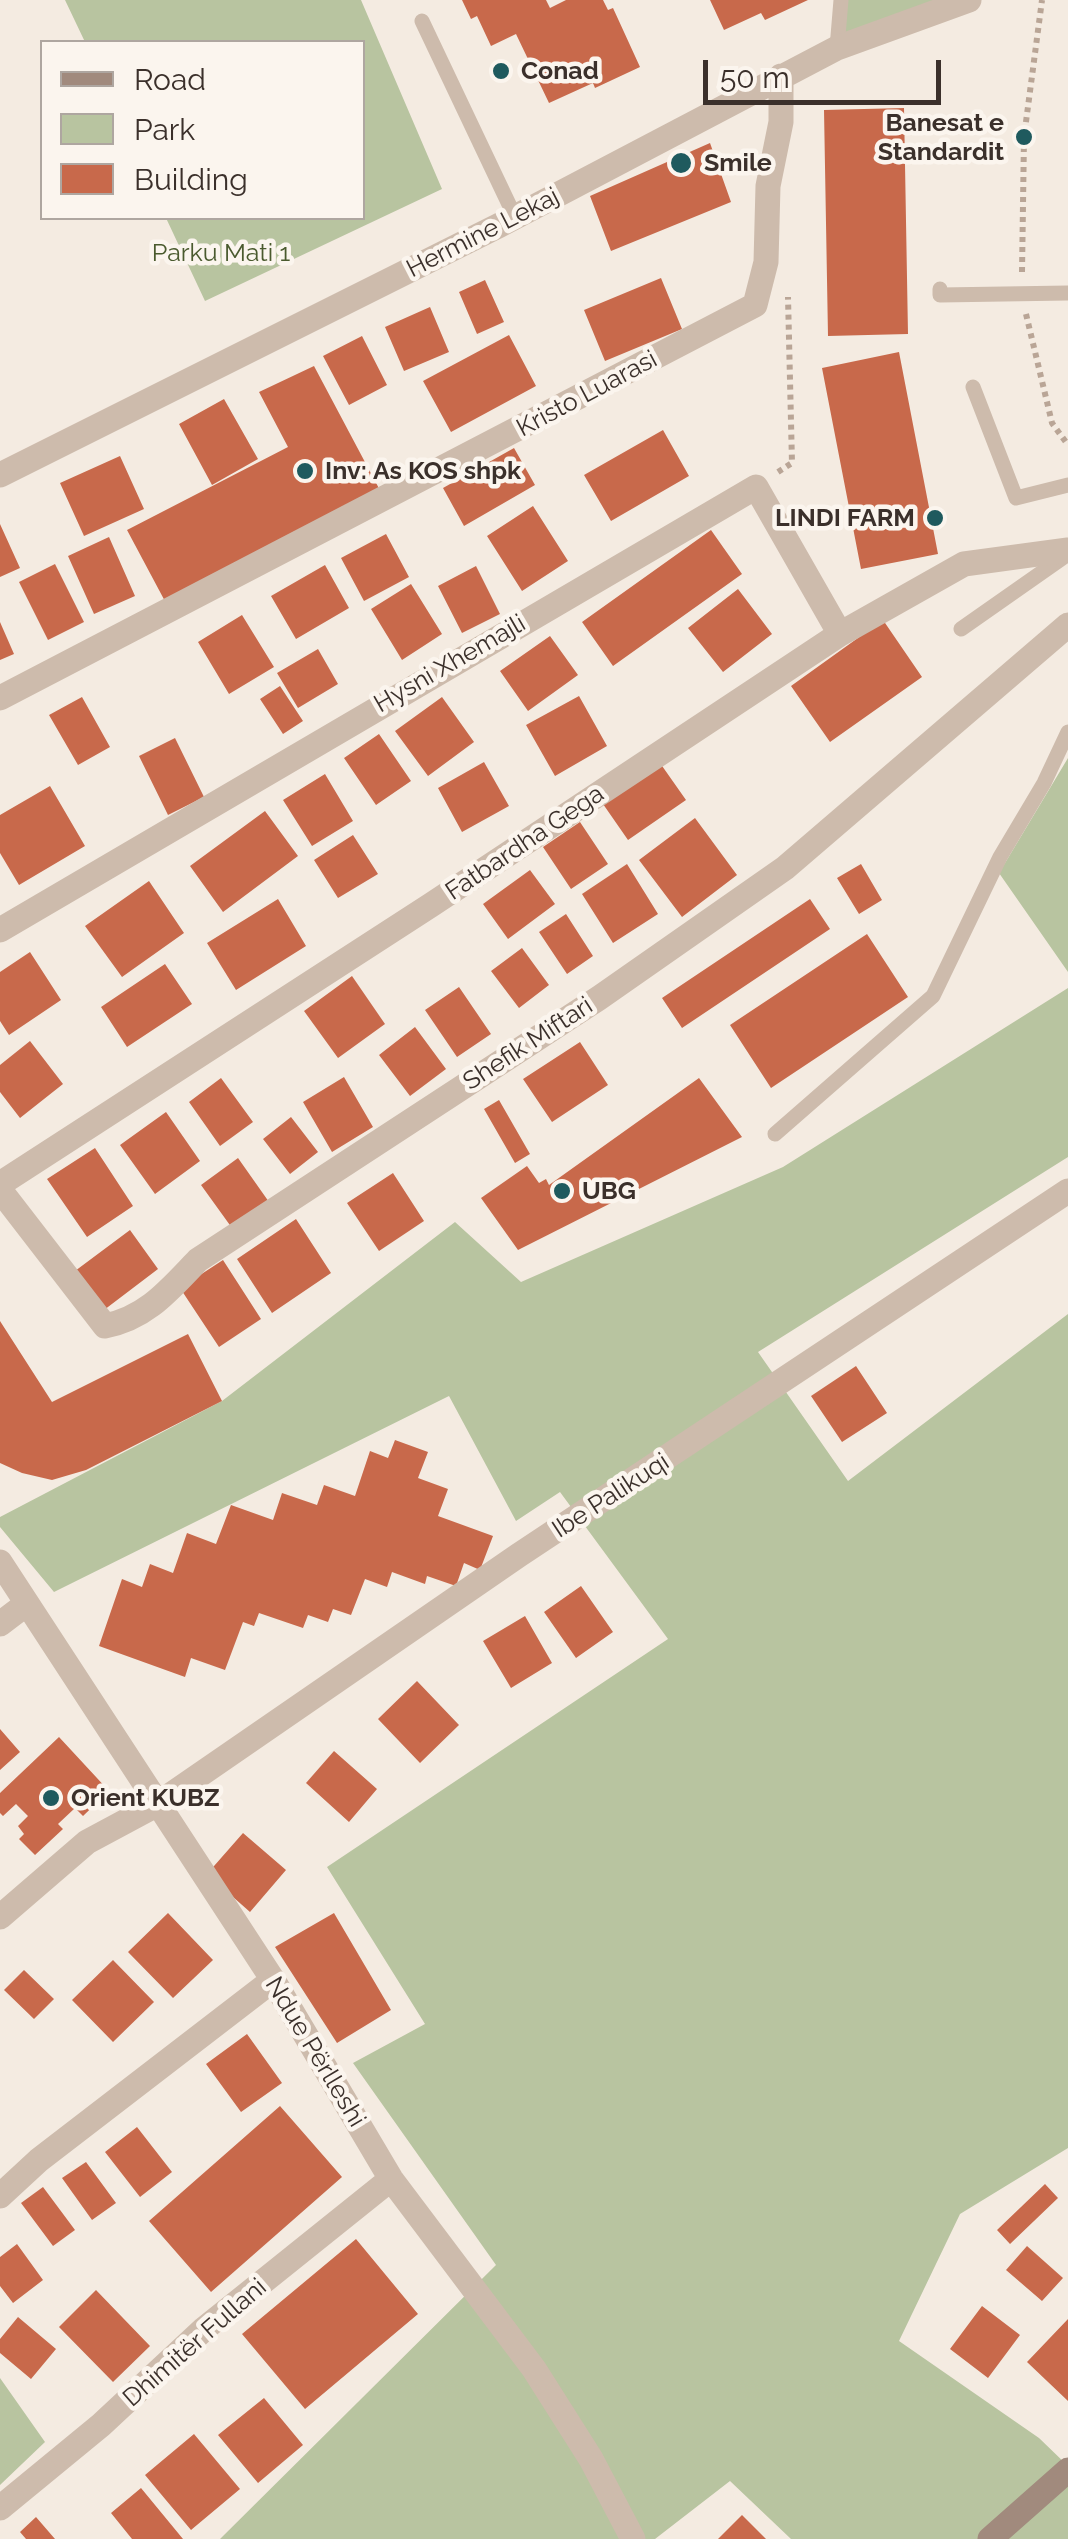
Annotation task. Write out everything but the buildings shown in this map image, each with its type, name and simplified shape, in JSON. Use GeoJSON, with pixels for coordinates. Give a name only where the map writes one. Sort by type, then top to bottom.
{"type":"FeatureCollection","features":[{"type":"Feature","properties":{"kind":"street","name":"Hermine Lekaj"},"geometry":{"type":"LineString","coordinates":[[0,475],[515,216],[836,48],[970,0]]}},
{"type":"Feature","properties":{"kind":"street","name":"Kristo Luarasi"},"geometry":{"type":"LineString","coordinates":[[0,698],[755,304],[766,262],[768,186],[780,122],[782,76]]}},
{"type":"Feature","properties":{"kind":"street"},"geometry":{"type":"LineString","coordinates":[[756,487],[840,634]]}},
{"type":"Feature","properties":{"kind":"street","name":"Hysni Xhemajli"},"geometry":{"type":"LineString","coordinates":[[0,930],[756,487]]}},
{"type":"Feature","properties":{"kind":"street","name":"Fatbardha Gega"},"geometry":{"type":"LineString","coordinates":[[0,1187],[840,634],[964,564],[1068,552]]}},
{"type":"Feature","properties":{"kind":"street","name":"Shefik Miftari"},"geometry":{"type":"LineString","coordinates":[[0,1187],[106,1326],[128,1322],[151,1308],[198,1260],[599,998],[785,868],[1068,625]]}},
{"type":"Feature","properties":{"kind":"street","name":"Ibe Palikuqi"},"geometry":{"type":"LineString","coordinates":[[0,1918],[86,1842],[156,1804],[520,1555],[1068,1190]]}},
{"type":"Feature","properties":{"kind":"street","name":"Ndue Përlleshi"},"geometry":{"type":"LineString","coordinates":[[0,1562],[273,1980],[391,2179],[534,2369],[592,2459],[633,2539]]}},
{"type":"Feature","properties":{"kind":"street"},"geometry":{"type":"LineString","coordinates":[[0,1624],[25,1605]]}},
{"type":"Feature","properties":{"kind":"street"},"geometry":{"type":"LineString","coordinates":[[0,2196],[40,2160],[273,1980]]}},
{"type":"Feature","properties":{"kind":"street","name":"Dhimitër Fullani"},"geometry":{"type":"LineString","coordinates":[[0,2508],[101,2425],[204,2329],[391,2179]]}},
{"type":"Feature","properties":{"kind":"street"},"geometry":{"type":"LineString","coordinates":[[990,2539],[1068,2470]]}},
{"type":"Feature","properties":{"kind":"lane"},"geometry":{"type":"LineString","coordinates":[[836,48],[841,0]]}},
{"type":"Feature","properties":{"kind":"lane"},"geometry":{"type":"LineString","coordinates":[[422,21],[515,216]]}},
{"type":"Feature","properties":{"kind":"lane"},"geometry":{"type":"LineString","coordinates":[[940,288],[940,294],[1068,293]]}},
{"type":"Feature","properties":{"kind":"lane"},"geometry":{"type":"LineString","coordinates":[[973,387],[1016,498],[1068,485]]}},
{"type":"Feature","properties":{"kind":"lane"},"geometry":{"type":"LineString","coordinates":[[961,629],[1039,577],[1068,552]]}},
{"type":"Feature","properties":{"kind":"lane"},"geometry":{"type":"LineString","coordinates":[[775,1134],[933,996],[1000,857],[1044,783],[1068,732]]}},
{"type":"Feature","properties":{"kind":"path"},"geometry":{"type":"LineString","coordinates":[[1042,0],[1024,137],[1021,294],[1052,423],[1068,445]]}},
{"type":"Feature","properties":{"kind":"path"},"geometry":{"type":"LineString","coordinates":[[756,487],[792,463],[788,294]]}},
{"type":"Feature","properties":{"kind":"green space","name":"Parku Mati 1"},"geometry":{"type":"Polygon","coordinates":[[[65,0],[361,0],[442,189],[205,301],[167,220],[365,220],[365,40],[84,40],[65,0]]]}},
{"type":"Feature","properties":{"kind":"green space"},"geometry":{"type":"Polygon","coordinates":[[[841,0],[969,0],[837,48],[841,0]]]}},
{"type":"Feature","properties":{"kind":"green space"},"geometry":{"type":"Polygon","coordinates":[[[1068,758],[1068,972],[999,873],[1068,758]]]}},
{"type":"Feature","properties":{"kind":"green space"},"geometry":{"type":"Polygon","coordinates":[[[1068,988],[1068,1157],[758,1352],[848,1481],[1068,1314],[1068,2148],[960,2214],[899,2341],[1039,2438],[1068,2466],[1068,2539],[791,2539],[730,2481],[655,2539],[220,2539],[496,2265],[353,2063],[425,2024],[327,1867],[668,1639],[560,1492],[516,1521],[449,1396],[54,1592],[0,1527],[0,1517],[222,1401],[455,1222],[521,1282],[783,1167],[1068,988]]]}},
{"type":"Feature","properties":{"kind":"green space"},"geometry":{"type":"Polygon","coordinates":[[[0,2378],[45,2442],[0,2485],[0,2378]]]}},
{"type":"Feature","properties":{"kind":"place","name":"Conad"},"geometry":{"type":"Point","coordinates":[501,71]}},
{"type":"Feature","properties":{"kind":"place","name":"Banesat e Standardit"},"geometry":{"type":"Point","coordinates":[1024,137]}},
{"type":"Feature","properties":{"kind":"place","name":"Smile"},"geometry":{"type":"Point","coordinates":[681,163]}},
{"type":"Feature","properties":{"kind":"place","name":"Inv: As KOS shpk"},"geometry":{"type":"Point","coordinates":[305,471]}},
{"type":"Feature","properties":{"kind":"place","name":"LINDI FARM"},"geometry":{"type":"Point","coordinates":[935,518]}},
{"type":"Feature","properties":{"kind":"place","name":"UBG"},"geometry":{"type":"Point","coordinates":[562,1191]}},
{"type":"Feature","properties":{"kind":"place","name":"Orient KUBZ"},"geometry":{"type":"Point","coordinates":[51,1798]}}]}
